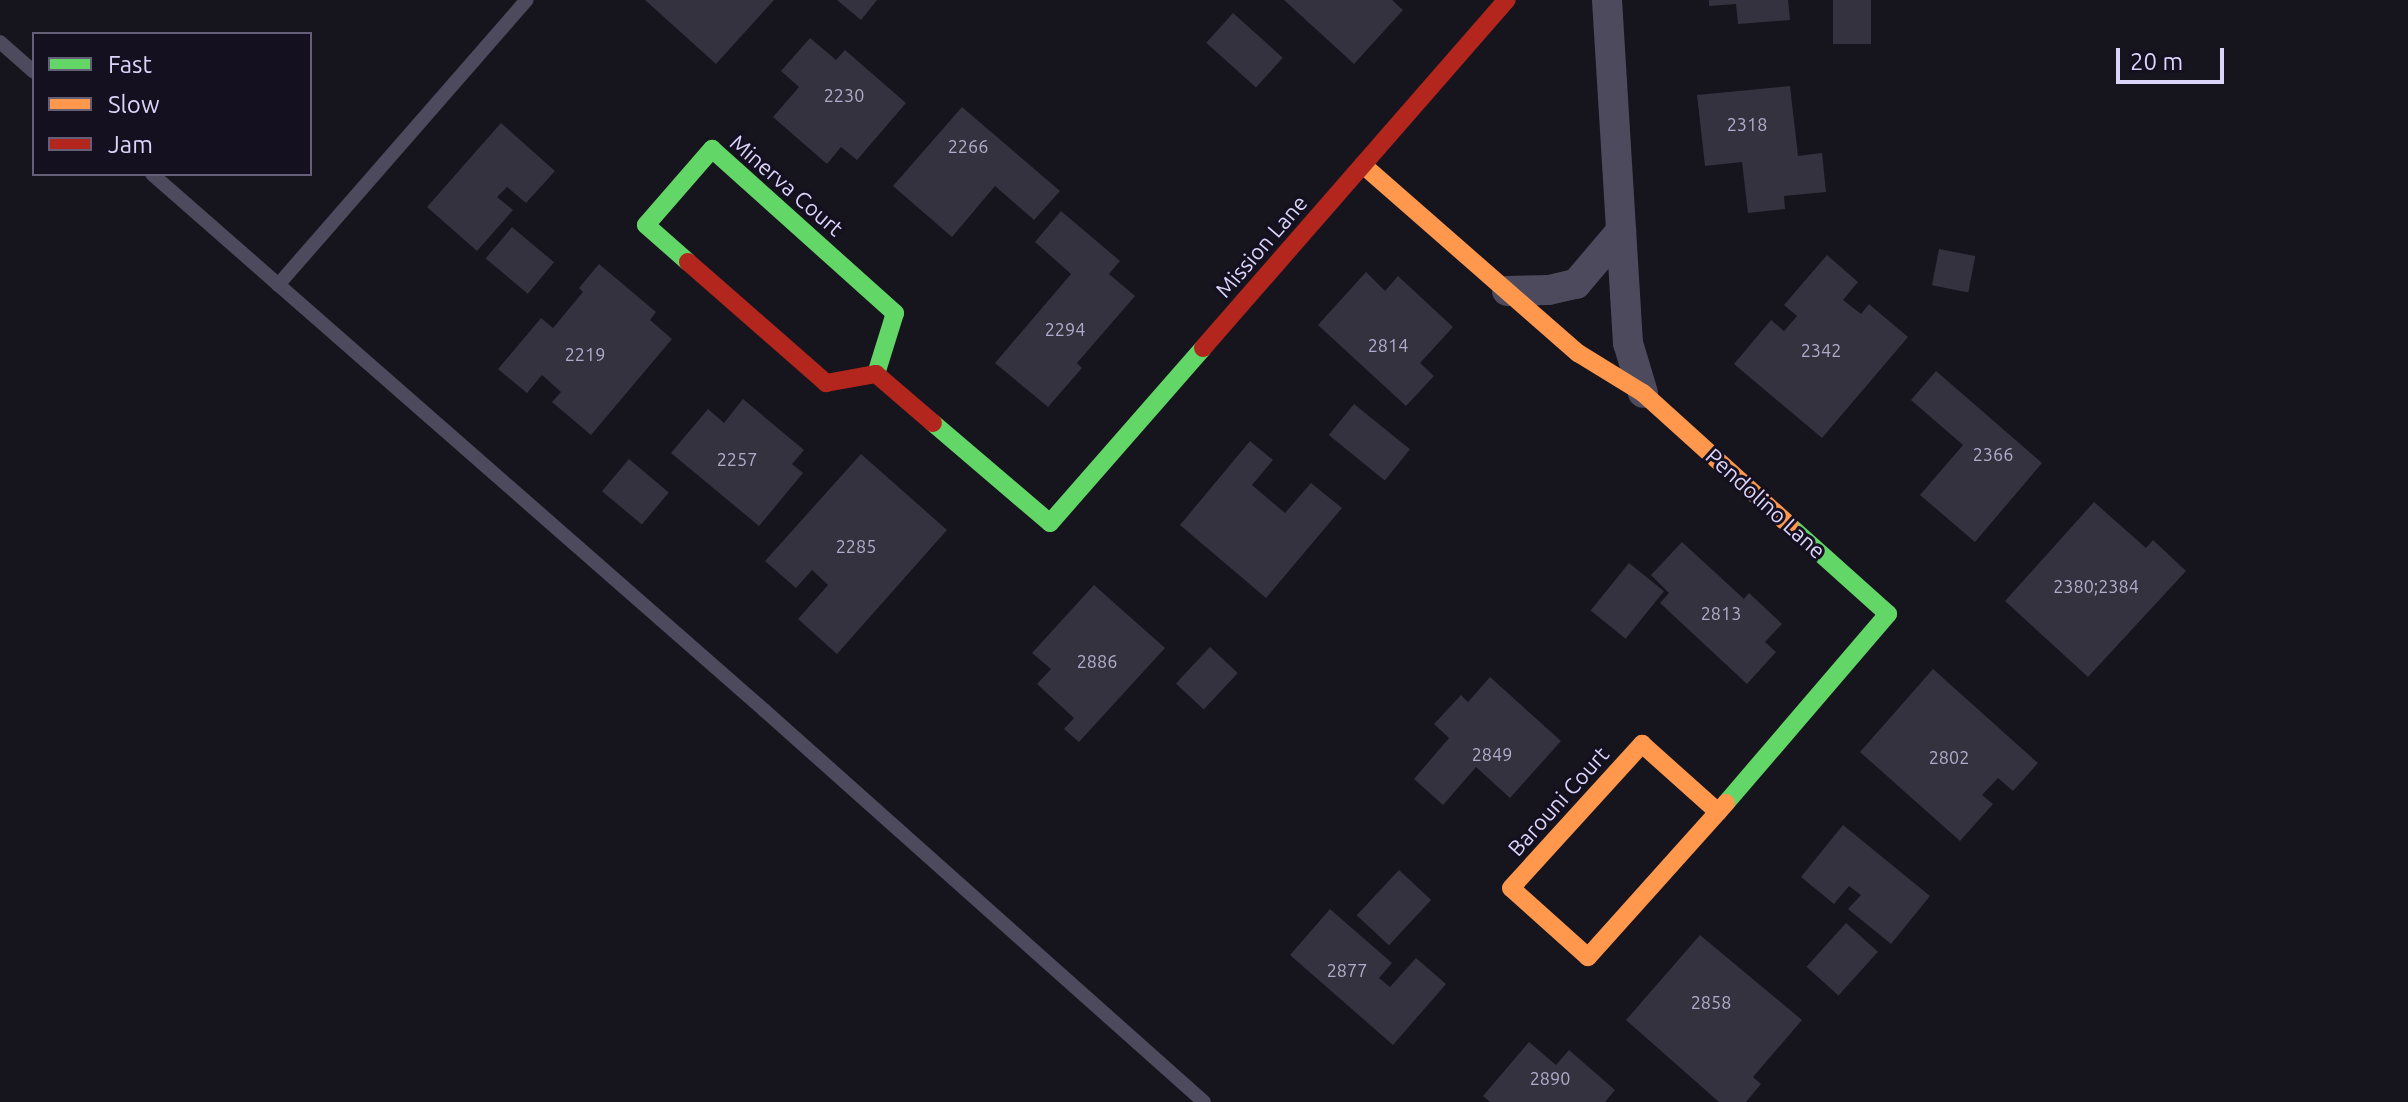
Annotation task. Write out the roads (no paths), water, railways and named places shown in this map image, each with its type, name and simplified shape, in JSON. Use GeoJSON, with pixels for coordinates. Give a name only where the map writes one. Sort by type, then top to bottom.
{"type":"FeatureCollection","features":[{"type":"Feature","properties":{"kind":"street","name":"Mission Lane"},"geometry":{"type":"LineString","coordinates":[[876,374],[1050,523],[1507,0]]}},
{"type":"Feature","properties":{"kind":"street"},"geometry":{"type":"LineString","coordinates":[[1607,0],[1628,343],[1643,393]]}},
{"type":"Feature","properties":{"kind":"street","name":"Minerva Court"},"geometry":{"type":"LineString","coordinates":[[712,149],[895,313],[876,374],[826,383],[646,225],[712,149]]}},
{"type":"Feature","properties":{"kind":"street","name":"Pendolino Lane"},"geometry":{"type":"LineString","coordinates":[[1363,165],[1578,353],[1643,393],[1888,614]]}},
{"type":"Feature","properties":{"kind":"street"},"geometry":{"type":"LineString","coordinates":[[1507,291],[1549,290],[1576,284],[1621,231]]}},
{"type":"Feature","properties":{"kind":"street","name":"Barouni Court"},"geometry":{"type":"LineString","coordinates":[[1718,812],[1642,744],[1511,888],[1588,957],[1718,812],[1888,614]]}},
{"type":"Feature","properties":{"kind":"lane"},"geometry":{"type":"LineString","coordinates":[[278,285],[527,0]]}},
{"type":"Feature","properties":{"kind":"lane"},"geometry":{"type":"LineString","coordinates":[[0,42],[32,70]]}},
{"type":"Feature","properties":{"kind":"lane"},"geometry":{"type":"LineString","coordinates":[[154,176],[764,710],[1204,1102]]}}]}
